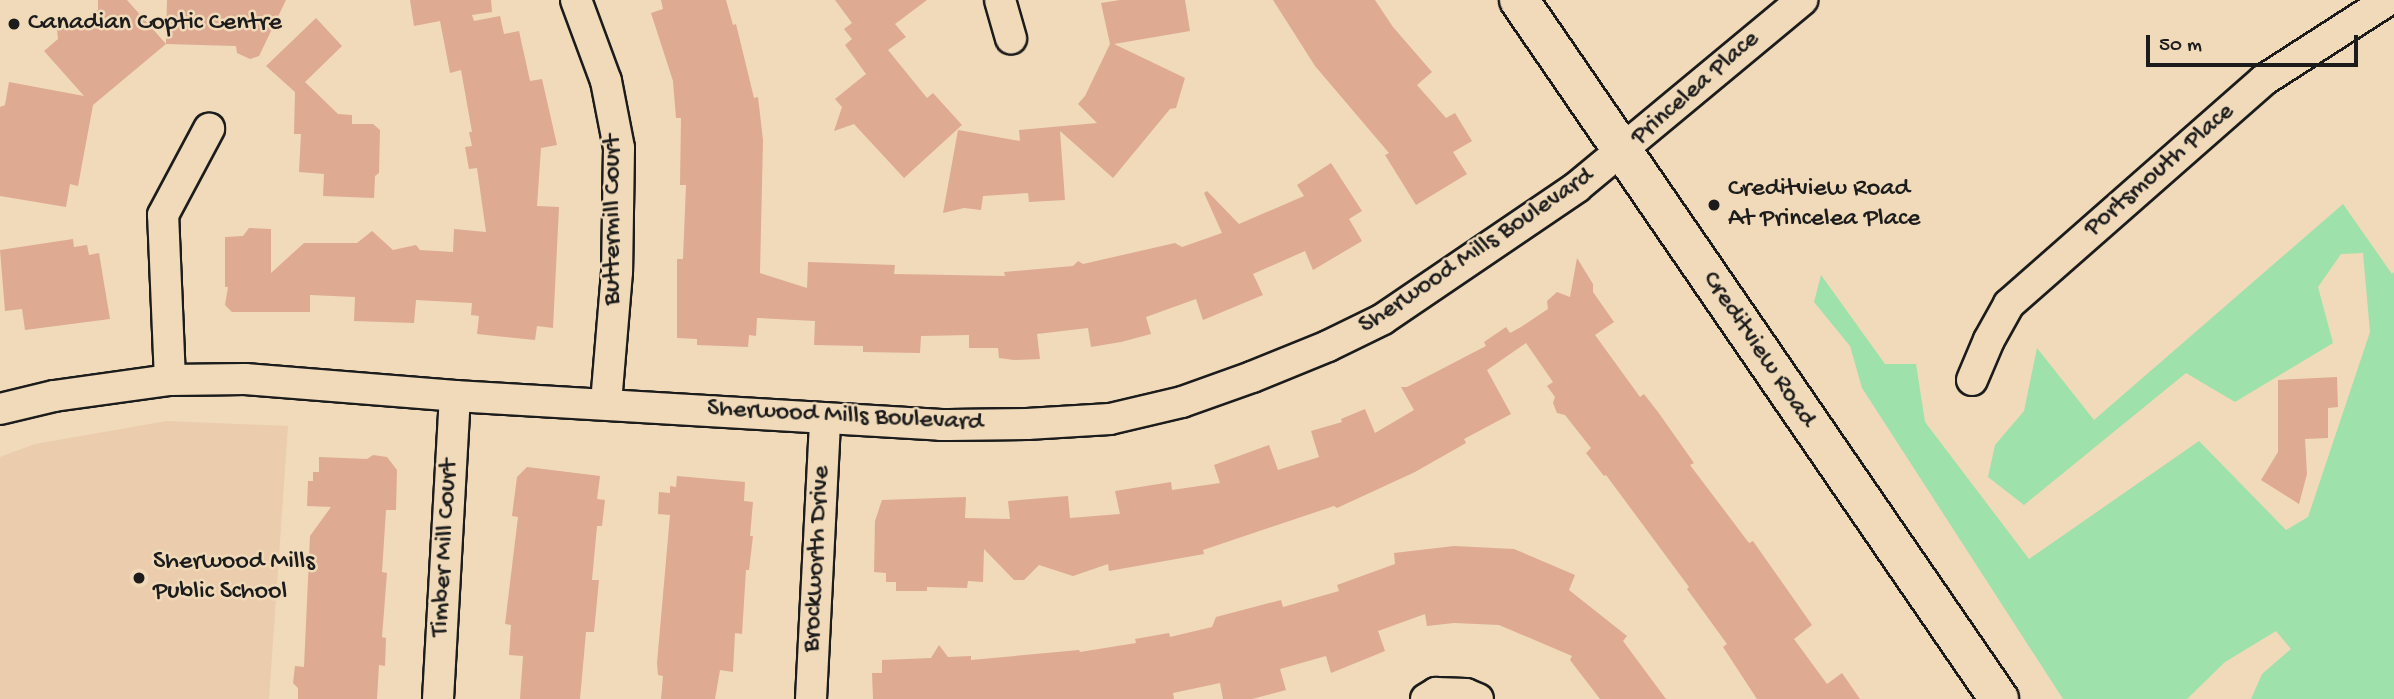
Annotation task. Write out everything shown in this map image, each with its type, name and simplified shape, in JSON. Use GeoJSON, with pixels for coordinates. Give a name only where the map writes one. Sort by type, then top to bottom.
{"type":"FeatureCollection","features":[{"type":"Feature","properties":{"kind":"main road","name":"Creditview Road"},"geometry":{"type":"LineString","coordinates":[[1519,0],[1999,699]]}},
{"type":"Feature","properties":{"kind":"street","name":"Buttermill Court"},"geometry":{"type":"LineString","coordinates":[[576,0],[606,80],[620,148],[617,272],[606,404]]}},
{"type":"Feature","properties":{"kind":"street"},"geometry":{"type":"LineString","coordinates":[[1000,0],[1011,38]]}},
{"type":"Feature","properties":{"kind":"street","name":"Princelea Place"},"geometry":{"type":"LineString","coordinates":[[1623,152],[1802,0]]}},
{"type":"Feature","properties":{"kind":"street","name":"Portsmouth Place"},"geometry":{"type":"LineString","coordinates":[[1972,380],[1989,340],[2009,304],[2264,80],[2388,0]]}},
{"type":"Feature","properties":{"kind":"street"},"geometry":{"type":"LineString","coordinates":[[170,380],[163,215],[209,129]]}},
{"type":"Feature","properties":{"kind":"street","name":"Sherwood Mills Boulevard"},"geometry":{"type":"LineString","coordinates":[[0,409],[54,396],[170,380],[245,379],[455,397],[941,425],[1110,419],[1182,402],[1328,346],[1383,319],[1577,187],[1623,152]]}},
{"type":"Feature","properties":{"kind":"street","name":"Timber Mill Court"},"geometry":{"type":"LineString","coordinates":[[438,699],[455,397]]}},
{"type":"Feature","properties":{"kind":"street","name":"Brockworth Drive"},"geometry":{"type":"LineString","coordinates":[[811,699],[825,418]]}},
{"type":"Feature","properties":{"kind":"street"},"geometry":{"type":"LineString","coordinates":[[1426,699],[1436,693],[1466,694],[1478,699]]}},
{"type":"Feature","properties":{"kind":"shaded area","name":"Sherwood Mills Public School"},"geometry":{"type":"Polygon","coordinates":[[[167,421],[288,426],[269,699],[0,699],[0,457],[35,444],[167,421]]]}},
{"type":"Feature","properties":{"kind":"green space"},"geometry":{"type":"Polygon","coordinates":[[[2343,204],[2392,274],[2394,272],[2394,699],[2251,699],[2262,674],[2291,649],[2276,631],[2225,662],[2187,699],[2063,699],[1862,388],[1850,346],[1814,302],[1821,275],[1885,364],[1916,364],[1925,422],[2029,559],[2199,441],[2286,530],[2308,517],[2370,332],[2363,253],[2341,254],[2318,287],[2333,343],[2235,402],[2186,373],[2024,505],[1988,477],[1995,445],[2024,411],[2037,348],[2094,420],[2343,204]]]}},
{"type":"Feature","properties":{"kind":"building"},"geometry":{"type":"Polygon","coordinates":[[[98,0],[127,0],[166,44],[93,105],[78,186],[70,184],[66,207],[0,196],[0,107],[5,105],[9,82],[84,96],[44,51],[58,39],[57,30],[68,20],[80,22],[98,10],[98,0]]]}},
{"type":"Feature","properties":{"kind":"building"},"geometry":{"type":"Polygon","coordinates":[[[167,0],[286,0],[259,56],[250,59],[237,53],[236,46],[166,44],[167,0]]]}},
{"type":"Feature","properties":{"kind":"building"},"geometry":{"type":"Polygon","coordinates":[[[410,0],[491,0],[492,12],[472,15],[474,21],[500,16],[504,34],[519,31],[530,81],[542,79],[557,145],[541,148],[537,206],[559,207],[553,328],[537,326],[535,340],[477,334],[479,316],[471,315],[472,303],[416,300],[414,323],[354,321],[355,297],[310,295],[310,312],[232,312],[225,305],[228,287],[225,287],[225,237],[243,236],[249,228],[271,229],[271,273],[304,243],[357,243],[372,231],[393,250],[416,245],[420,250],[453,252],[454,229],[486,232],[477,168],[469,169],[465,147],[472,146],[469,132],[472,132],[461,70],[450,73],[440,21],[414,26],[410,0]]]}},
{"type":"Feature","properties":{"kind":"building"},"geometry":{"type":"Polygon","coordinates":[[[661,0],[726,0],[733,25],[736,24],[754,98],[758,97],[763,140],[760,273],[807,288],[808,262],[895,265],[894,274],[1005,276],[1004,272],[1073,266],[1078,261],[1083,264],[1175,243],[1182,247],[1222,233],[1204,193],[1207,191],[1239,224],[1304,196],[1297,185],[1331,163],[1362,211],[1349,219],[1362,241],[1313,270],[1305,251],[1253,274],[1263,295],[1203,320],[1196,299],[1146,317],[1151,334],[1121,342],[1091,347],[1088,328],[1037,334],[1040,359],[999,358],[998,348],[969,348],[969,335],[921,336],[920,353],[863,352],[863,346],[814,345],[815,321],[757,318],[756,336],[749,335],[748,347],[697,345],[697,339],[677,338],[677,259],[683,259],[686,185],[680,185],[681,118],[676,118],[673,81],[651,13],[663,9],[661,0]]]}},
{"type":"Feature","properties":{"kind":"building"},"geometry":{"type":"Polygon","coordinates":[[[835,0],[927,0],[895,24],[906,37],[888,50],[927,98],[933,93],[962,125],[904,178],[854,124],[834,131],[842,107],[835,99],[866,74],[845,45],[852,39],[844,29],[852,23],[835,0]]]}},
{"type":"Feature","properties":{"kind":"building"},"geometry":{"type":"Polygon","coordinates":[[[1120,0],[1185,0],[1190,31],[1114,44],[1185,78],[1176,108],[1170,109],[1113,178],[1060,131],[1065,200],[1029,202],[1028,193],[983,196],[981,210],[964,208],[943,213],[958,130],[1020,141],[1019,130],[1097,123],[1078,104],[1085,96],[1110,44],[1101,3],[1120,0]]]}},
{"type":"Feature","properties":{"kind":"building"},"geometry":{"type":"Polygon","coordinates":[[[1273,0],[1375,0],[1393,27],[1432,72],[1417,85],[1446,118],[1455,113],[1472,141],[1453,152],[1467,174],[1416,205],[1385,155],[1389,153],[1315,66],[1273,0]]]}},
{"type":"Feature","properties":{"kind":"building"},"geometry":{"type":"Polygon","coordinates":[[[316,18],[342,46],[305,82],[338,114],[352,115],[352,124],[373,124],[380,130],[379,173],[375,176],[374,198],[323,196],[324,174],[299,172],[301,134],[294,134],[295,92],[266,66],[316,18]]]}},
{"type":"Feature","properties":{"kind":"building"},"geometry":{"type":"Polygon","coordinates":[[[73,239],[74,247],[87,245],[89,255],[99,253],[110,319],[25,330],[22,309],[5,311],[0,250],[73,239]]]}},
{"type":"Feature","properties":{"kind":"building"},"geometry":{"type":"Polygon","coordinates":[[[1577,258],[1593,284],[1593,292],[1614,322],[1595,335],[1640,397],[1644,394],[1658,412],[1694,463],[1690,465],[1749,543],[1753,541],[1812,625],[1794,639],[1827,684],[1842,673],[1860,699],[1757,699],[1723,647],[1727,644],[1687,589],[1689,587],[1606,475],[1604,476],[1586,453],[1591,448],[1565,415],[1557,413],[1553,403],[1555,397],[1547,386],[1553,382],[1526,343],[1487,370],[1511,414],[1464,439],[1466,443],[1415,472],[1337,508],[1334,506],[1203,550],[1204,554],[1109,571],[1108,564],[1073,576],[1039,565],[1024,580],[1014,580],[984,549],[983,582],[968,581],[967,588],[927,587],[927,591],[896,591],[896,582],[886,582],[886,573],[874,572],[875,521],[882,500],[966,497],[965,518],[1010,519],[1008,501],[1068,496],[1070,518],[1120,514],[1115,491],[1171,482],[1172,490],[1220,483],[1214,465],[1269,445],[1278,470],[1319,457],[1311,431],[1342,422],[1341,419],[1365,409],[1375,433],[1414,410],[1401,387],[1407,387],[1486,346],[1484,342],[1506,327],[1510,333],[1521,327],[1548,309],[1547,301],[1557,292],[1570,297],[1577,258]]]}},
{"type":"Feature","properties":{"kind":"building"},"geometry":{"type":"Polygon","coordinates":[[[2337,377],[2338,407],[2328,408],[2328,438],[2305,439],[2307,474],[2299,504],[2261,480],[2278,452],[2278,380],[2337,377]]]}},
{"type":"Feature","properties":{"kind":"building"},"geometry":{"type":"Polygon","coordinates":[[[373,455],[387,457],[397,470],[396,510],[386,510],[382,572],[387,573],[382,637],[386,638],[385,666],[379,665],[377,699],[298,699],[298,688],[293,683],[295,666],[304,667],[310,536],[331,507],[307,506],[308,481],[313,481],[313,472],[319,472],[319,457],[367,459],[373,455]]]}},
{"type":"Feature","properties":{"kind":"building"},"geometry":{"type":"Polygon","coordinates":[[[527,467],[600,476],[597,499],[605,500],[602,526],[597,526],[592,580],[599,580],[594,632],[586,632],[580,699],[520,699],[523,656],[509,655],[511,625],[505,624],[518,517],[512,516],[517,477],[527,467]]]}},
{"type":"Feature","properties":{"kind":"building"},"geometry":{"type":"Polygon","coordinates":[[[677,476],[745,482],[744,501],[753,502],[750,536],[753,536],[749,570],[746,570],[742,634],[735,633],[733,672],[720,670],[715,699],[661,699],[663,676],[658,675],[657,663],[670,515],[658,514],[659,492],[670,493],[670,486],[676,487],[677,476]]]}},
{"type":"Feature","properties":{"kind":"building"},"geometry":{"type":"Polygon","coordinates":[[[1454,546],[1514,549],[1575,575],[1569,590],[1627,636],[1623,641],[1666,699],[1600,699],[1570,660],[1572,656],[1499,625],[1454,623],[1427,626],[1425,614],[1378,631],[1385,651],[1331,673],[1326,656],[1280,669],[1286,690],[1252,699],[1223,699],[1220,683],[1173,693],[1174,699],[873,699],[872,673],[882,673],[882,660],[931,658],[939,645],[948,657],[971,656],[971,660],[1080,652],[1136,643],[1135,639],[1169,633],[1170,637],[1212,627],[1216,617],[1281,600],[1283,607],[1339,591],[1337,585],[1395,564],[1394,553],[1454,546]]]}},
{"type":"Feature","properties":{"kind":"place","name":"Canadian Coptic Centre"},"geometry":{"type":"Point","coordinates":[14,24]}},
{"type":"Feature","properties":{"kind":"place","name":"Creditview Road At Princelea Place"},"geometry":{"type":"Point","coordinates":[1714,205]}},
{"type":"Feature","properties":{"kind":"place","name":"Sherwood Mills Public School"},"geometry":{"type":"Point","coordinates":[139,578]}}]}
